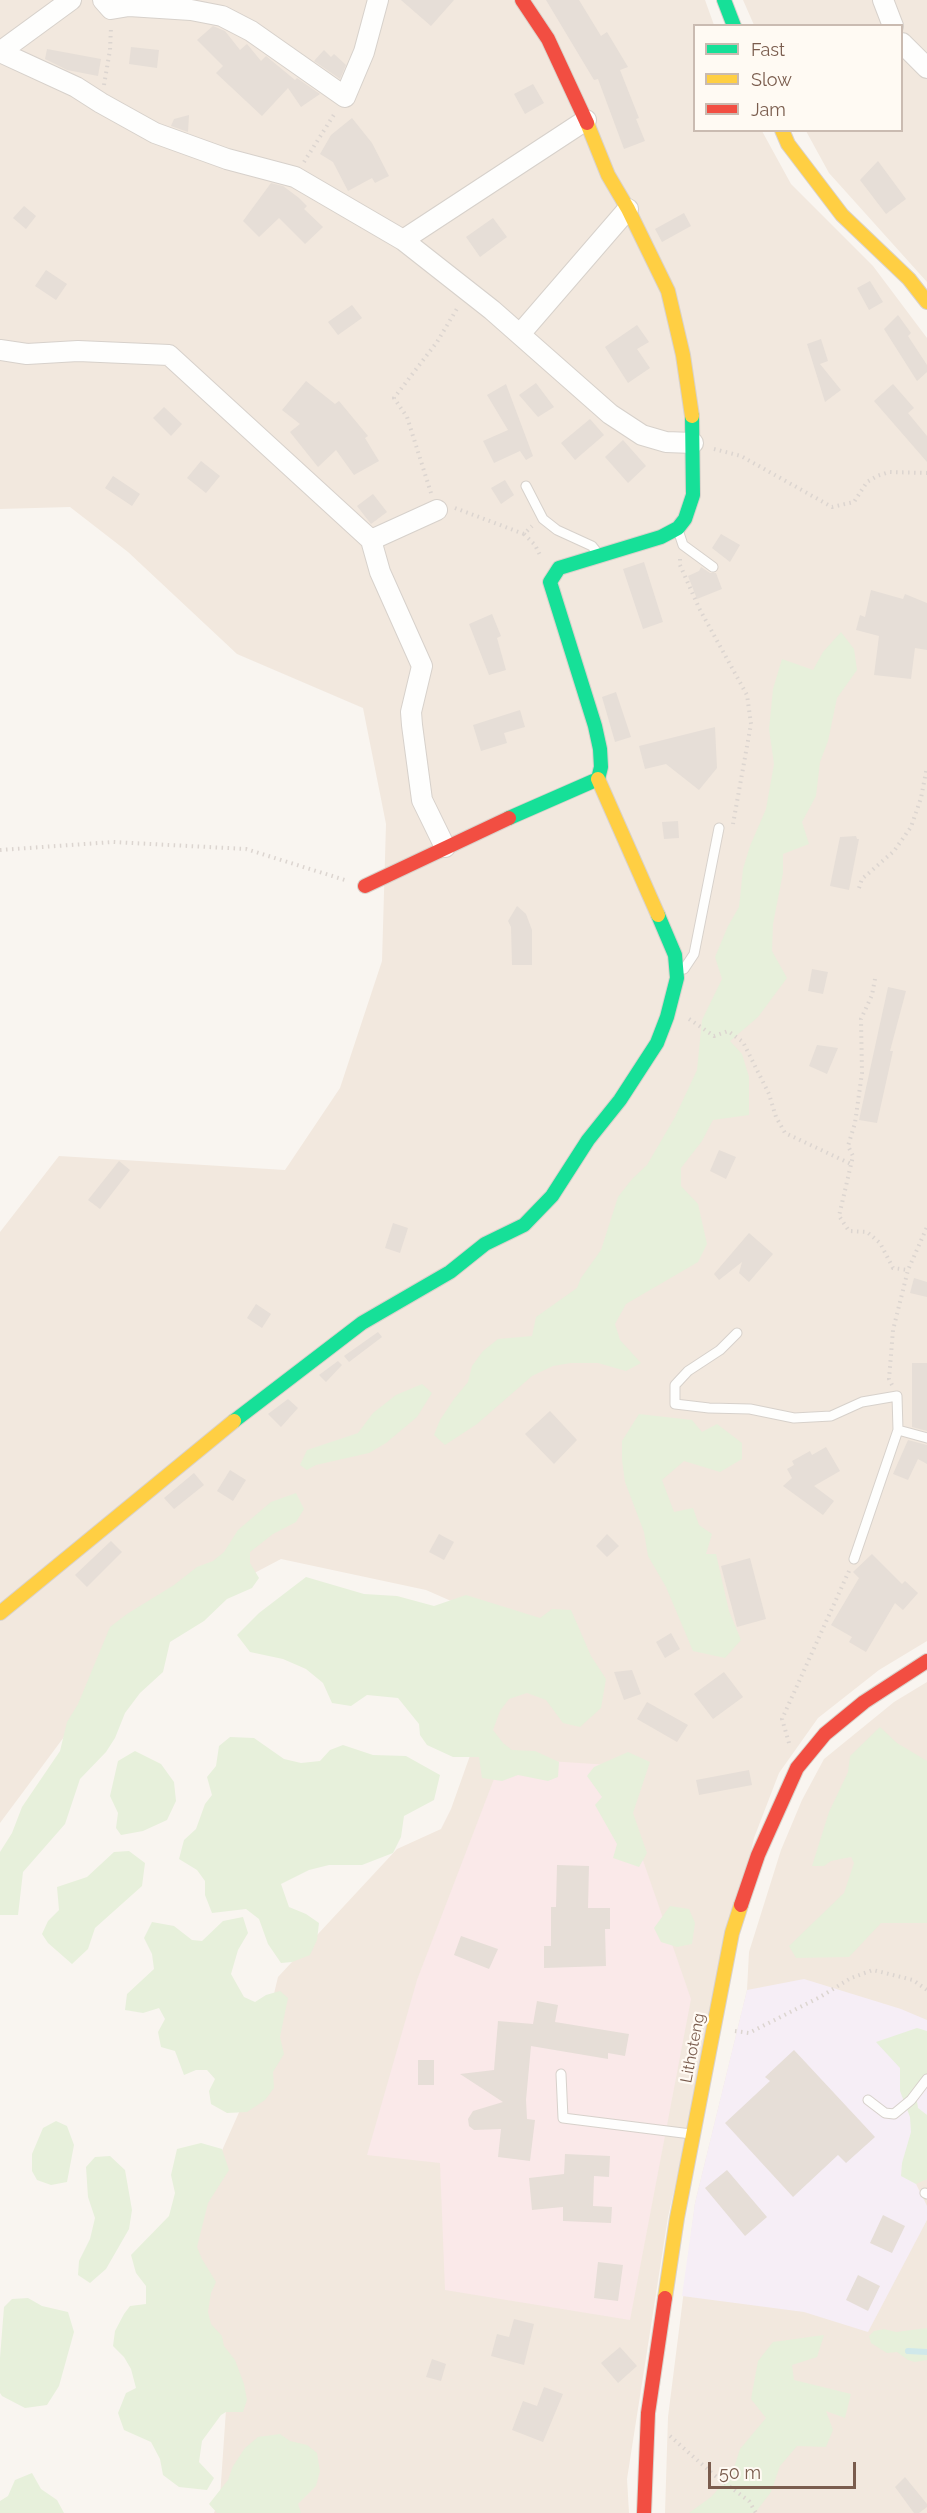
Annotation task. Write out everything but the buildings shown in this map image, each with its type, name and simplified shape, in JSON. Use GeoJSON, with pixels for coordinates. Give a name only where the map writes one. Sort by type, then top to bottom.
{"type":"FeatureCollection","features":[{"type":"Feature","properties":{"kind":"street"},"geometry":{"type":"LineString","coordinates":[[71,0],[0,52],[76,87],[155,133],[227,159],[295,177],[403,240],[520,334],[610,414],[642,435],[666,442],[693,443]]}},
{"type":"Feature","properties":{"kind":"street"},"geometry":{"type":"LineString","coordinates":[[107,4],[191,10],[222,16],[251,31],[345,97],[364,52],[378,0]]}},
{"type":"Feature","properties":{"kind":"street"},"geometry":{"type":"LineString","coordinates":[[0,1614],[207,1441],[362,1323],[450,1272],[485,1244],[524,1225],[552,1196],[588,1140],[620,1100],[657,1043],[667,1017],[677,978],[675,955],[598,779],[600,749],[595,726],[550,582],[559,568],[661,537],[678,528],[686,519],[693,495],[693,421],[683,355],[668,291],[628,208],[608,175],[586,120],[548,39],[522,0]]}},
{"type":"Feature","properties":{"kind":"street"},"geometry":{"type":"LineString","coordinates":[[724,0],[733,24]]}},
{"type":"Feature","properties":{"kind":"street"},"geometry":{"type":"LineString","coordinates":[[883,0],[892,24]]}},
{"type":"Feature","properties":{"kind":"street"},"geometry":{"type":"LineString","coordinates":[[903,44],[927,68]]}},
{"type":"Feature","properties":{"kind":"street"},"geometry":{"type":"LineString","coordinates":[[403,240],[586,120]]}},
{"type":"Feature","properties":{"kind":"street"},"geometry":{"type":"LineString","coordinates":[[783,132],[788,144],[842,215],[909,279],[927,302]]}},
{"type":"Feature","properties":{"kind":"street"},"geometry":{"type":"LineString","coordinates":[[520,334],[628,208]]}},
{"type":"Feature","properties":{"kind":"street"},"geometry":{"type":"LineString","coordinates":[[0,350],[27,354],[78,351],[169,355],[371,540],[380,572],[422,666],[411,712],[422,800],[445,848]]}},
{"type":"Feature","properties":{"kind":"street"},"geometry":{"type":"LineString","coordinates":[[371,540],[436,510]]}},
{"type":"Feature","properties":{"kind":"street"},"geometry":{"type":"LineString","coordinates":[[365,886],[598,779]]}},
{"type":"Feature","properties":{"kind":"street","name":"Lithoteng"},"geometry":{"type":"LineString","coordinates":[[644,2513],[648,2413],[677,2218],[732,1933],[758,1855],[797,1768],[825,1734],[864,1702],[927,1660]]}},
{"type":"Feature","properties":{"kind":"lane"},"geometry":{"type":"LineString","coordinates":[[526,486],[543,519],[557,530],[592,546],[599,555]]}},
{"type":"Feature","properties":{"kind":"lane"},"geometry":{"type":"LineString","coordinates":[[678,528],[684,545],[713,567]]}},
{"type":"Feature","properties":{"kind":"lane"},"geometry":{"type":"LineString","coordinates":[[677,978],[694,954],[719,828]]}},
{"type":"Feature","properties":{"kind":"lane"},"geometry":{"type":"LineString","coordinates":[[737,1333],[720,1350],[688,1371],[675,1385],[675,1404],[750,1410],[794,1418],[831,1416],[862,1402],[897,1396],[898,1430],[854,1559]]}},
{"type":"Feature","properties":{"kind":"lane"},"geometry":{"type":"LineString","coordinates":[[898,1430],[927,1438]]}},
{"type":"Feature","properties":{"kind":"lane"},"geometry":{"type":"LineString","coordinates":[[561,2074],[563,2118],[693,2134]]}},
{"type":"Feature","properties":{"kind":"lane"},"geometry":{"type":"LineString","coordinates":[[868,2100],[885,2113],[894,2114],[911,2100],[927,2079]]}},
{"type":"Feature","properties":{"kind":"path"},"geometry":{"type":"LineString","coordinates":[[101,103],[110,50],[107,4]]}},
{"type":"Feature","properties":{"kind":"path"},"geometry":{"type":"LineString","coordinates":[[295,177],[345,97]]}},
{"type":"Feature","properties":{"kind":"path"},"geometry":{"type":"LineString","coordinates":[[467,290],[437,342],[394,398],[407,417],[436,510],[449,506],[524,534],[543,519]]}},
{"type":"Feature","properties":{"kind":"path"},"geometry":{"type":"LineString","coordinates":[[693,443],[741,456],[832,507],[843,507],[854,502],[867,482],[877,476],[889,472],[927,473]]}},
{"type":"Feature","properties":{"kind":"path"},"geometry":{"type":"LineString","coordinates":[[684,545],[680,550],[680,565],[699,608],[747,695],[751,724],[732,829],[719,828]]}},
{"type":"Feature","properties":{"kind":"path"},"geometry":{"type":"LineString","coordinates":[[859,888],[862,879],[894,851],[911,827],[921,798],[927,767]]}},
{"type":"Feature","properties":{"kind":"path"},"geometry":{"type":"LineString","coordinates":[[0,850],[113,842],[246,849],[365,886]]}},
{"type":"Feature","properties":{"kind":"path"},"geometry":{"type":"LineString","coordinates":[[875,979],[872,995],[861,1019],[862,1073],[855,1123],[848,1146],[853,1156],[839,1216],[849,1231],[867,1232],[880,1243],[893,1268],[908,1270]]}},
{"type":"Feature","properties":{"kind":"path"},"geometry":{"type":"LineString","coordinates":[[667,1017],[686,1017],[714,1036],[728,1031],[743,1042],[769,1094],[785,1133],[851,1164]]}},
{"type":"Feature","properties":{"kind":"path"},"geometry":{"type":"LineString","coordinates":[[897,1396],[890,1379],[893,1330],[908,1270],[927,1227]]}},
{"type":"Feature","properties":{"kind":"path"},"geometry":{"type":"LineString","coordinates":[[797,1768],[782,1719],[854,1559]]}},
{"type":"Feature","properties":{"kind":"path"},"geometry":{"type":"LineString","coordinates":[[714,2029],[749,2033],[803,2007],[851,1978],[873,1970],[913,1980],[927,1990]]}},
{"type":"Feature","properties":{"kind":"path"},"geometry":{"type":"LineString","coordinates":[[648,2413],[714,2475],[749,2500],[756,2513]]}},
{"type":"Feature","properties":{"kind":"shaded area"},"geometry":{"type":"Polygon","coordinates":[[[0,0],[705,0],[714,24],[693,24],[693,132],[763,132],[791,184],[873,266],[927,338],[927,1641],[879,1670],[818,1718],[779,1773],[754,1838],[668,2217],[627,2479],[629,2513],[214,2513],[220,2497],[228,2381],[175,2303],[199,2202],[253,2081],[278,1977],[397,1849],[441,1829],[451,1809],[515,1629],[426,1590],[281,1559],[142,1632],[0,1823],[0,1232],[59,1156],[285,1170],[340,1088],[382,961],[386,824],[363,708],[237,654],[128,552],[70,507],[0,509],[0,0]]]}},
{"type":"Feature","properties":{"kind":"shaded area"},"geometry":{"type":"Polygon","coordinates":[[[743,0],[927,0],[927,282],[829,173],[807,132],[903,132],[903,24],[754,24],[743,0]]]}},
{"type":"Feature","properties":{"kind":"shaded area"},"geometry":{"type":"Polygon","coordinates":[[[927,1682],[927,2513],[665,2513],[668,2417],[695,2203],[747,1990],[749,1952],[781,1850],[802,1800],[824,1759],[894,1702],[927,1682]]]}},
{"type":"Feature","properties":{"kind":"shaded area"},"geometry":{"type":"Polygon","coordinates":[[[502,1758],[610,1765],[691,1999],[630,2320],[445,2290],[440,2163],[367,2155],[417,1980],[502,1758]]]}},
{"type":"Feature","properties":{"kind":"shaded area"},"geometry":{"type":"Polygon","coordinates":[[[804,1979],[901,2009],[927,2020],[927,2113],[916,2184],[927,2206],[927,2220],[868,2332],[804,2312],[682,2296],[695,2203],[747,1990],[804,1979]]]}},
{"type":"Feature","properties":{"kind":"green space"},"geometry":{"type":"Polygon","coordinates":[[[841,632],[854,649],[857,670],[837,698],[828,741],[820,762],[816,796],[802,822],[809,844],[783,854],[783,873],[773,924],[772,951],[787,978],[758,1017],[730,1041],[742,1054],[749,1077],[749,1115],[713,1120],[702,1141],[681,1168],[681,1186],[698,1204],[707,1244],[698,1262],[626,1304],[615,1324],[620,1340],[641,1363],[626,1371],[598,1363],[553,1366],[532,1376],[477,1424],[445,1445],[434,1435],[440,1420],[468,1382],[472,1366],[483,1351],[498,1339],[532,1336],[536,1317],[577,1288],[581,1278],[601,1250],[618,1197],[647,1165],[675,1117],[697,1070],[702,1020],[722,979],[715,957],[739,907],[743,869],[766,809],[774,764],[769,729],[773,689],[782,659],[813,670],[823,652],[841,632]]]}},
{"type":"Feature","properties":{"kind":"green space"},"geometry":{"type":"Polygon","coordinates":[[[422,1384],[432,1393],[417,1417],[386,1443],[369,1453],[316,1465],[307,1470],[300,1465],[307,1450],[358,1433],[373,1413],[396,1395],[422,1384]]]}},
{"type":"Feature","properties":{"kind":"green space"},"geometry":{"type":"Polygon","coordinates":[[[639,1414],[692,1420],[702,1432],[717,1424],[742,1443],[742,1459],[720,1472],[684,1461],[662,1480],[674,1512],[693,1508],[699,1525],[712,1534],[706,1554],[716,1554],[729,1611],[741,1640],[725,1658],[693,1651],[666,1587],[648,1556],[644,1532],[625,1482],[622,1460],[622,1441],[639,1414]]]}},
{"type":"Feature","properties":{"kind":"green space"},"geometry":{"type":"Polygon","coordinates":[[[296,1493],[304,1509],[296,1522],[273,1534],[250,1552],[250,1563],[259,1578],[252,1588],[227,1599],[204,1621],[170,1642],[163,1672],[140,1693],[125,1713],[115,1738],[106,1752],[80,1779],[65,1824],[23,1872],[18,1915],[0,1915],[0,1852],[12,1833],[22,1807],[60,1751],[67,1722],[78,1704],[110,1627],[197,1567],[213,1561],[224,1552],[238,1530],[271,1502],[296,1493]]]}},
{"type":"Feature","properties":{"kind":"green space"},"geometry":{"type":"Polygon","coordinates":[[[306,1577],[364,1594],[397,1596],[434,1606],[466,1595],[540,1618],[552,1609],[571,1610],[591,1656],[606,1679],[601,1708],[580,1727],[563,1723],[546,1700],[527,1693],[509,1699],[500,1711],[493,1730],[512,1750],[535,1751],[559,1762],[558,1777],[548,1781],[518,1775],[502,1781],[482,1778],[479,1757],[453,1757],[427,1745],[420,1735],[419,1724],[398,1698],[367,1695],[351,1706],[332,1703],[323,1683],[306,1669],[283,1659],[250,1652],[237,1635],[259,1613],[306,1577]]]}},
{"type":"Feature","properties":{"kind":"green space"},"geometry":{"type":"Polygon","coordinates":[[[880,1727],[897,1743],[927,1761],[927,1923],[881,1923],[849,1957],[796,1958],[789,1946],[844,1893],[854,1863],[851,1857],[831,1861],[824,1866],[812,1866],[829,1812],[848,1772],[850,1756],[880,1727]]]}},
{"type":"Feature","properties":{"kind":"green space"},"geometry":{"type":"Polygon","coordinates":[[[230,1737],[254,1738],[284,1759],[301,1763],[320,1761],[330,1750],[343,1745],[373,1755],[406,1756],[440,1775],[434,1800],[404,1816],[401,1837],[393,1853],[362,1865],[329,1865],[309,1870],[281,1884],[289,1907],[306,1914],[319,1923],[317,1940],[310,1955],[292,1962],[281,1963],[268,1944],[259,1919],[246,1909],[212,1913],[205,1895],[205,1881],[197,1870],[179,1859],[184,1840],[196,1829],[205,1804],[212,1795],[207,1777],[216,1766],[219,1746],[230,1737]]]}},
{"type":"Feature","properties":{"kind":"green space"},"geometry":{"type":"Polygon","coordinates":[[[135,1751],[161,1764],[174,1782],[176,1801],[167,1820],[143,1831],[121,1835],[116,1828],[118,1813],[110,1796],[118,1761],[135,1751]]]}},
{"type":"Feature","properties":{"kind":"green space"},"geometry":{"type":"Polygon","coordinates":[[[628,1752],[650,1762],[633,1813],[647,1853],[639,1867],[613,1858],[617,1844],[595,1805],[602,1797],[587,1776],[594,1767],[628,1752]]]}},
{"type":"Feature","properties":{"kind":"green space"},"geometry":{"type":"Polygon","coordinates":[[[129,1851],[145,1863],[142,1886],[95,1928],[88,1949],[72,1964],[48,1943],[42,1934],[48,1921],[59,1910],[57,1887],[87,1877],[114,1852],[129,1851]]]}},
{"type":"Feature","properties":{"kind":"green space"},"geometry":{"type":"Polygon","coordinates":[[[670,1906],[689,1909],[695,1923],[692,1944],[677,1947],[661,1942],[654,1928],[670,1906]]]}},
{"type":"Feature","properties":{"kind":"green space"},"geometry":{"type":"Polygon","coordinates":[[[243,1917],[248,1933],[238,1950],[231,1974],[244,1997],[255,2002],[266,1995],[280,1991],[288,1998],[280,2037],[284,2054],[273,2072],[274,2088],[265,2100],[247,2112],[227,2113],[211,2104],[209,2091],[215,2079],[207,2070],[196,2070],[184,2075],[175,2051],[161,2047],[158,2032],[165,2019],[159,2008],[143,2013],[125,2010],[127,1994],[154,1969],[152,1954],[144,1938],[152,1922],[174,1926],[192,1940],[202,1941],[223,1921],[243,1917]]]}},
{"type":"Feature","properties":{"kind":"green space"},"geometry":{"type":"Polygon","coordinates":[[[917,2028],[927,2031],[927,2075],[915,2089],[918,2108],[927,2115],[927,2179],[916,2184],[901,2176],[902,2163],[911,2132],[910,2117],[900,2091],[900,2068],[876,2042],[917,2028]]]}},
{"type":"Feature","properties":{"kind":"green space"},"geometry":{"type":"Polygon","coordinates":[[[56,2121],[67,2126],[74,2145],[67,2182],[51,2185],[37,2180],[32,2171],[32,2154],[43,2128],[56,2121]]]}},
{"type":"Feature","properties":{"kind":"green space"},"geometry":{"type":"Polygon","coordinates":[[[201,2143],[222,2149],[229,2170],[208,2203],[197,2247],[216,2282],[211,2293],[208,2312],[211,2324],[222,2336],[224,2346],[235,2360],[247,2400],[243,2412],[226,2412],[221,2415],[202,2441],[199,2462],[214,2478],[207,2490],[179,2487],[163,2475],[160,2459],[151,2442],[124,2430],[118,2413],[126,2393],[136,2388],[131,2369],[124,2357],[113,2346],[115,2331],[130,2306],[146,2304],[146,2286],[136,2273],[131,2255],[169,2216],[175,2193],[171,2175],[177,2149],[201,2143]]]}},
{"type":"Feature","properties":{"kind":"green space"},"geometry":{"type":"Polygon","coordinates":[[[110,2156],[125,2170],[132,2210],[129,2229],[106,2269],[90,2283],[78,2275],[79,2261],[90,2239],[95,2218],[88,2197],[86,2167],[95,2157],[110,2156]]]}},
{"type":"Feature","properties":{"kind":"green space"},"geometry":{"type":"Polygon","coordinates":[[[28,2298],[42,2306],[68,2312],[74,2332],[59,2386],[47,2405],[25,2408],[0,2393],[0,2358],[4,2307],[12,2299],[28,2298]]]}},
{"type":"Feature","properties":{"kind":"green space"},"geometry":{"type":"Polygon","coordinates":[[[927,2328],[927,2360],[915,2362],[897,2352],[887,2353],[871,2343],[869,2336],[874,2331],[884,2329],[896,2332],[927,2328]]]}},
{"type":"Feature","properties":{"kind":"green space"},"geometry":{"type":"Polygon","coordinates":[[[824,2335],[817,2357],[792,2365],[794,2380],[851,2394],[845,2418],[826,2411],[833,2430],[826,2447],[797,2446],[780,2466],[771,2492],[755,2513],[689,2513],[711,2497],[732,2474],[740,2449],[766,2418],[751,2399],[758,2361],[773,2342],[824,2335]]]}},
{"type":"Feature","properties":{"kind":"green space"},"geometry":{"type":"Polygon","coordinates":[[[280,2434],[290,2441],[307,2445],[317,2453],[320,2471],[316,2486],[298,2504],[301,2513],[217,2513],[209,2504],[228,2480],[233,2466],[245,2448],[258,2437],[280,2434]]]}},
{"type":"Feature","properties":{"kind":"green space"},"geometry":{"type":"Polygon","coordinates":[[[32,2473],[41,2489],[57,2500],[64,2513],[0,2513],[0,2501],[8,2496],[15,2480],[32,2473]]]}},
{"type":"Feature","properties":{"kind":"waterway"},"geometry":{"type":"LineString","coordinates":[[908,2351],[927,2352]]}},
{"type":"Feature","properties":{"kind":"traffic: fast"},"geometry":{"type":"LineString","coordinates":[[724,0],[733,24]]}},
{"type":"Feature","properties":{"kind":"traffic: fast"},"geometry":{"type":"LineString","coordinates":[[509,818],[598,779],[601,767],[600,749],[595,726],[550,582],[559,568],[661,537],[678,528],[685,519],[693,495],[692,416]]}},
{"type":"Feature","properties":{"kind":"traffic: fast"},"geometry":{"type":"LineString","coordinates":[[234,1421],[362,1323],[450,1272],[485,1244],[524,1225],[552,1196],[588,1140],[620,1100],[657,1043],[667,1017],[677,978],[675,955],[658,915]]}},
{"type":"Feature","properties":{"kind":"traffic: slow"},"geometry":{"type":"LineString","coordinates":[[587,123],[608,175],[628,209],[668,291],[683,355],[692,416]]}},
{"type":"Feature","properties":{"kind":"traffic: slow"},"geometry":{"type":"LineString","coordinates":[[783,132],[788,144],[842,215],[909,279],[927,302]]}},
{"type":"Feature","properties":{"kind":"traffic: slow"},"geometry":{"type":"LineString","coordinates":[[598,779],[658,915]]}},
{"type":"Feature","properties":{"kind":"traffic: slow"},"geometry":{"type":"LineString","coordinates":[[0,1613],[234,1421]]}},
{"type":"Feature","properties":{"kind":"traffic: slow"},"geometry":{"type":"LineString","coordinates":[[665,2298],[677,2218],[732,1933],[741,1905]]}},
{"type":"Feature","properties":{"kind":"traffic: jam"},"geometry":{"type":"LineString","coordinates":[[522,0],[548,39],[587,123]]}},
{"type":"Feature","properties":{"kind":"traffic: jam"},"geometry":{"type":"LineString","coordinates":[[365,886],[509,818]]}},
{"type":"Feature","properties":{"kind":"traffic: jam"},"geometry":{"type":"LineString","coordinates":[[741,1905],[758,1855],[797,1768],[825,1734],[864,1702],[927,1661]]}},
{"type":"Feature","properties":{"kind":"traffic: jam"},"geometry":{"type":"LineString","coordinates":[[644,2513],[648,2413],[665,2298]]}}]}
